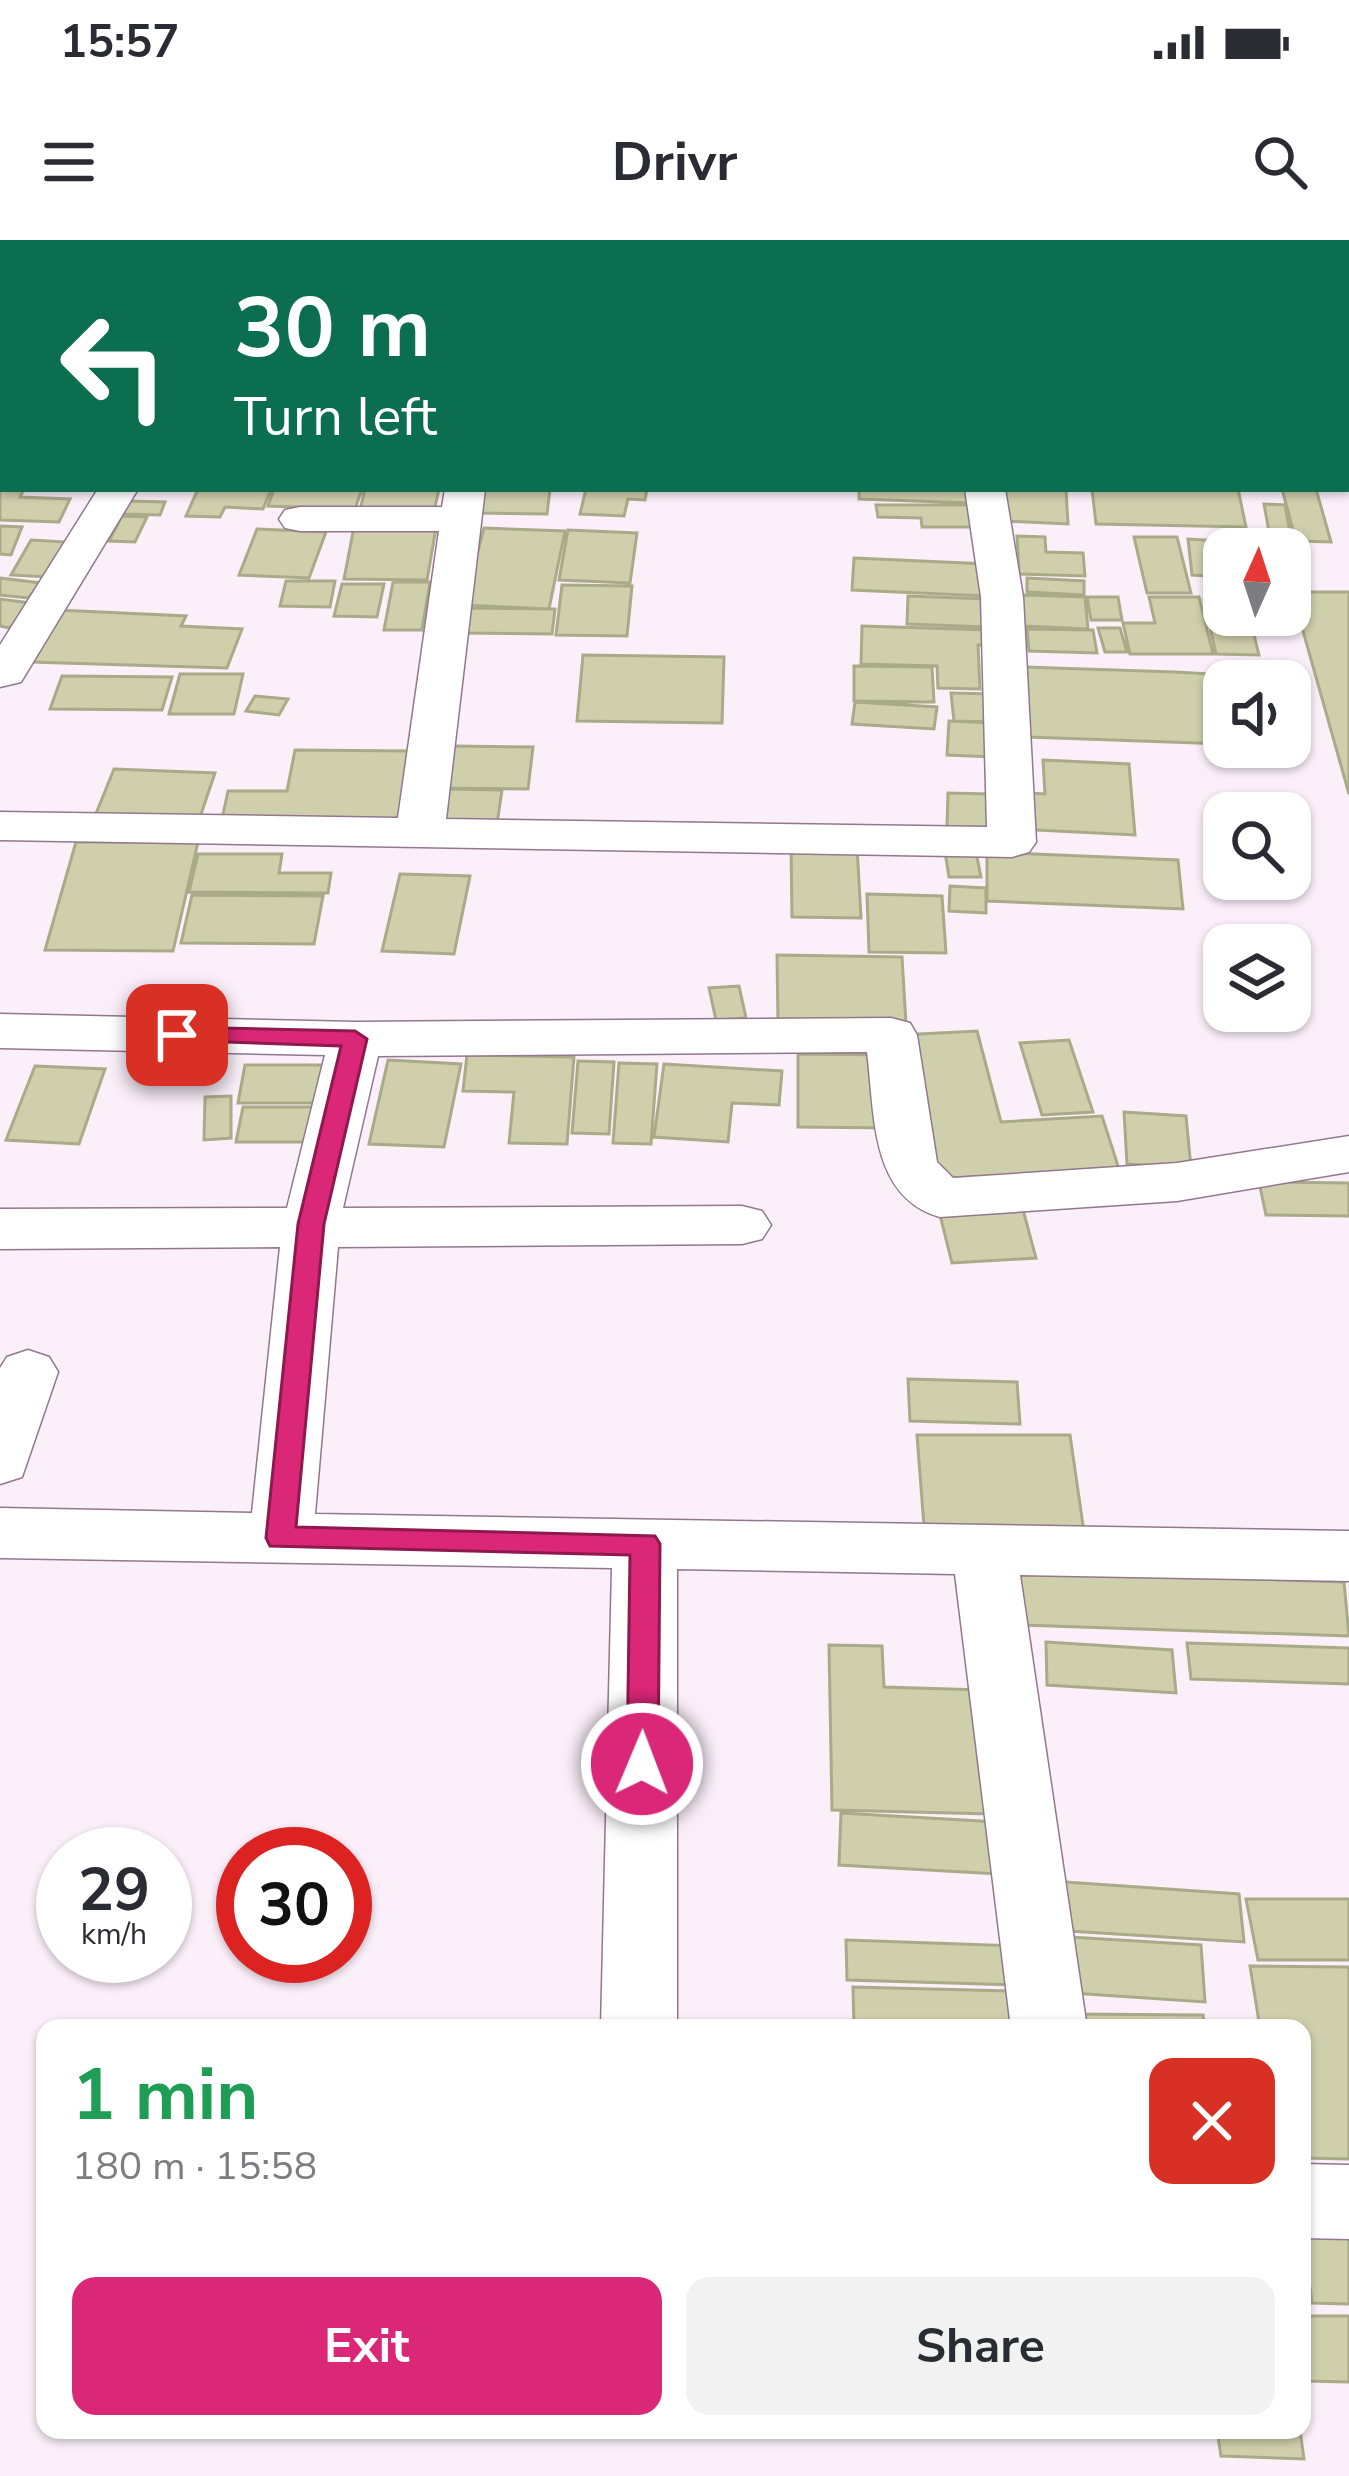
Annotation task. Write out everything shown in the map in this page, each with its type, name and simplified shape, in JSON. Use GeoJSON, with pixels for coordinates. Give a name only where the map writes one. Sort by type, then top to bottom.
{"type":"FeatureCollection","features":[{"type":"Feature","properties":{"kind":"street"},"geometry":{"type":"LineString","coordinates":[[0,674],[5,674],[116,492]]}},
{"type":"Feature","properties":{"kind":"street"},"geometry":{"type":"LineString","coordinates":[[0,826],[1012,842],[1002,597],[985,492]]}},
{"type":"Feature","properties":{"kind":"street"},"geometry":{"type":"LineString","coordinates":[[300,519],[462,504],[420,833]]}},
{"type":"Feature","properties":{"kind":"street"},"geometry":{"type":"LineString","coordinates":[[0,1031],[355,1039],[891,1035],[910,1168],[940,1198],[1177,1182],[1349,1154]]}},
{"type":"Feature","properties":{"kind":"street"},"geometry":{"type":"LineString","coordinates":[[280,1538],[311,1224],[355,1039]]}},
{"type":"Feature","properties":{"kind":"street"},"geometry":{"type":"LineString","coordinates":[[0,1229],[742,1225]]}},
{"type":"Feature","properties":{"kind":"street"},"geometry":{"type":"LineString","coordinates":[[0,1461],[28,1372]]}},
{"type":"Feature","properties":{"kind":"street"},"geometry":{"type":"LineString","coordinates":[[0,1533],[1349,1556]]}},
{"type":"Feature","properties":{"kind":"street"},"geometry":{"type":"LineString","coordinates":[[639,2019],[645,1544]]}},
{"type":"Feature","properties":{"kind":"street"},"geometry":{"type":"LineString","coordinates":[[984,1550],[1048,2019]]}},
{"type":"Feature","properties":{"kind":"street"},"geometry":{"type":"LineString","coordinates":[[1311,2200],[1349,2202]]}},
{"type":"Feature","properties":{"kind":"building"},"geometry":{"type":"Polygon","coordinates":[[[0,492],[70,499],[59,522],[0,520],[0,492]]]}},
{"type":"Feature","properties":{"kind":"building"},"geometry":{"type":"Polygon","coordinates":[[[197,492],[270,492],[263,509],[225,507],[220,517],[186,516],[197,492]]]}},
{"type":"Feature","properties":{"kind":"building"},"geometry":{"type":"Polygon","coordinates":[[[273,492],[361,492],[355,509],[268,506],[273,492]]]}},
{"type":"Feature","properties":{"kind":"building"},"geometry":{"type":"Polygon","coordinates":[[[364,492],[438,492],[434,511],[360,510],[364,492]]]}},
{"type":"Feature","properties":{"kind":"building"},"geometry":{"type":"Polygon","coordinates":[[[482,492],[550,492],[547,514],[478,513],[482,492]]]}},
{"type":"Feature","properties":{"kind":"building"},"geometry":{"type":"Polygon","coordinates":[[[585,492],[646,492],[645,500],[628,499],[624,516],[580,514],[585,492]]]}},
{"type":"Feature","properties":{"kind":"building"},"geometry":{"type":"Polygon","coordinates":[[[859,492],[970,492],[970,503],[859,499],[859,492]]]}},
{"type":"Feature","properties":{"kind":"building"},"geometry":{"type":"Polygon","coordinates":[[[1004,492],[1066,492],[1068,524],[1004,521],[1004,492]]]}},
{"type":"Feature","properties":{"kind":"building"},"geometry":{"type":"Polygon","coordinates":[[[1092,492],[1239,492],[1246,527],[1096,524],[1092,492]]]}},
{"type":"Feature","properties":{"kind":"building"},"geometry":{"type":"Polygon","coordinates":[[[1283,492],[1317,492],[1331,542],[1311,541],[1311,528],[1292,528],[1283,492]]]}},
{"type":"Feature","properties":{"kind":"building"},"geometry":{"type":"Polygon","coordinates":[[[129,501],[165,502],[160,515],[123,514],[129,501]]]}},
{"type":"Feature","properties":{"kind":"building"},"geometry":{"type":"Polygon","coordinates":[[[1264,504],[1285,505],[1289,528],[1268,528],[1264,504]]]}},
{"type":"Feature","properties":{"kind":"building"},"geometry":{"type":"Polygon","coordinates":[[[876,505],[972,505],[975,527],[922,527],[921,518],[878,517],[876,505]]]}},
{"type":"Feature","properties":{"kind":"building"},"geometry":{"type":"Polygon","coordinates":[[[122,516],[147,517],[135,542],[109,541],[122,516]]]}},
{"type":"Feature","properties":{"kind":"building"},"geometry":{"type":"Polygon","coordinates":[[[0,526],[22,527],[11,555],[0,554],[0,526]]]}},
{"type":"Feature","properties":{"kind":"building"},"geometry":{"type":"Polygon","coordinates":[[[354,527],[436,528],[427,580],[344,579],[354,527]]]}},
{"type":"Feature","properties":{"kind":"building"},"geometry":{"type":"Polygon","coordinates":[[[484,528],[565,531],[549,609],[464,605],[484,528]]]}},
{"type":"Feature","properties":{"kind":"building"},"geometry":{"type":"Polygon","coordinates":[[[257,529],[326,532],[309,578],[239,575],[257,529]]]}},
{"type":"Feature","properties":{"kind":"building"},"geometry":{"type":"Polygon","coordinates":[[[568,530],[637,533],[630,583],[559,580],[568,530]]]}},
{"type":"Feature","properties":{"kind":"building"},"geometry":{"type":"Polygon","coordinates":[[[1017,536],[1045,537],[1046,552],[1083,553],[1085,576],[1019,574],[1017,536]]]}},
{"type":"Feature","properties":{"kind":"building"},"geometry":{"type":"Polygon","coordinates":[[[1134,537],[1177,537],[1191,593],[1147,593],[1134,537]]]}},
{"type":"Feature","properties":{"kind":"building"},"geometry":{"type":"Polygon","coordinates":[[[1188,539],[1203,540],[1203,576],[1192,575],[1188,539]]]}},
{"type":"Feature","properties":{"kind":"building"},"geometry":{"type":"Polygon","coordinates":[[[31,540],[66,542],[47,577],[11,575],[31,540]]]}},
{"type":"Feature","properties":{"kind":"building"},"geometry":{"type":"Polygon","coordinates":[[[854,558],[987,564],[987,596],[852,590],[854,558]]]}},
{"type":"Feature","properties":{"kind":"building"},"geometry":{"type":"Polygon","coordinates":[[[0,578],[41,583],[28,598],[0,595],[0,578]]]}},
{"type":"Feature","properties":{"kind":"building"},"geometry":{"type":"Polygon","coordinates":[[[1027,578],[1084,581],[1084,595],[1027,592],[1027,578]]]}},
{"type":"Feature","properties":{"kind":"building"},"geometry":{"type":"Polygon","coordinates":[[[286,581],[335,581],[330,607],[280,606],[286,581]]]}},
{"type":"Feature","properties":{"kind":"building"},"geometry":{"type":"Polygon","coordinates":[[[393,582],[430,582],[422,630],[384,630],[393,582]]]}},
{"type":"Feature","properties":{"kind":"building"},"geometry":{"type":"Polygon","coordinates":[[[342,584],[384,584],[377,617],[334,616],[342,584]]]}},
{"type":"Feature","properties":{"kind":"building"},"geometry":{"type":"Polygon","coordinates":[[[562,585],[632,586],[627,636],[556,635],[562,585]]]}},
{"type":"Feature","properties":{"kind":"building"},"geometry":{"type":"Polygon","coordinates":[[[1311,592],[1349,592],[1349,794],[1304,636],[1311,636],[1311,592]]]}},
{"type":"Feature","properties":{"kind":"building"},"geometry":{"type":"Polygon","coordinates":[[[1022,595],[1085,597],[1088,629],[1024,626],[1022,595]]]}},
{"type":"Feature","properties":{"kind":"building"},"geometry":{"type":"Polygon","coordinates":[[[908,596],[986,599],[986,627],[907,624],[908,596]]]}},
{"type":"Feature","properties":{"kind":"building"},"geometry":{"type":"Polygon","coordinates":[[[1087,597],[1118,597],[1122,620],[1091,620],[1087,597]]]}},
{"type":"Feature","properties":{"kind":"building"},"geometry":{"type":"Polygon","coordinates":[[[1149,597],[1199,597],[1203,636],[1209,636],[1213,654],[1130,654],[1123,623],[1155,623],[1149,597]]]}},
{"type":"Feature","properties":{"kind":"building"},"geometry":{"type":"Polygon","coordinates":[[[0,599],[30,603],[10,628],[0,626],[0,599]]]}},
{"type":"Feature","properties":{"kind":"building"},"geometry":{"type":"Polygon","coordinates":[[[467,608],[555,609],[552,634],[463,633],[467,608]]]}},
{"type":"Feature","properties":{"kind":"building"},"geometry":{"type":"Polygon","coordinates":[[[57,610],[186,616],[181,626],[242,629],[227,668],[31,662],[57,610]]]}},
{"type":"Feature","properties":{"kind":"building"},"geometry":{"type":"Polygon","coordinates":[[[862,626],[989,630],[990,646],[978,645],[980,689],[938,688],[937,666],[861,664],[862,626]]]}},
{"type":"Feature","properties":{"kind":"building"},"geometry":{"type":"Polygon","coordinates":[[[1098,628],[1120,628],[1127,652],[1105,652],[1098,628]]]}},
{"type":"Feature","properties":{"kind":"building"},"geometry":{"type":"Polygon","coordinates":[[[1027,629],[1093,630],[1097,653],[1029,651],[1027,629]]]}},
{"type":"Feature","properties":{"kind":"building"},"geometry":{"type":"Polygon","coordinates":[[[1212,636],[1254,636],[1259,655],[1216,654],[1212,636]]]}},
{"type":"Feature","properties":{"kind":"building"},"geometry":{"type":"Polygon","coordinates":[[[583,655],[724,657],[722,723],[577,721],[583,655]]]}},
{"type":"Feature","properties":{"kind":"building"},"geometry":{"type":"Polygon","coordinates":[[[854,666],[932,667],[934,702],[854,701],[854,666]]]}},
{"type":"Feature","properties":{"kind":"building"},"geometry":{"type":"Polygon","coordinates":[[[1024,667],[1203,674],[1203,743],[1028,737],[1024,667]]]}},
{"type":"Feature","properties":{"kind":"building"},"geometry":{"type":"Polygon","coordinates":[[[180,674],[243,674],[234,714],[169,714],[180,674]]]}},
{"type":"Feature","properties":{"kind":"building"},"geometry":{"type":"Polygon","coordinates":[[[62,676],[172,677],[162,710],[50,709],[62,676]]]}},
{"type":"Feature","properties":{"kind":"building"},"geometry":{"type":"Polygon","coordinates":[[[951,693],[993,694],[996,722],[954,721],[951,693]]]}},
{"type":"Feature","properties":{"kind":"building"},"geometry":{"type":"Polygon","coordinates":[[[255,696],[288,699],[279,715],[246,711],[255,696]]]}},
{"type":"Feature","properties":{"kind":"building"},"geometry":{"type":"Polygon","coordinates":[[[855,702],[937,707],[934,729],[852,724],[855,702]]]}},
{"type":"Feature","properties":{"kind":"building"},"geometry":{"type":"Polygon","coordinates":[[[949,721],[994,723],[994,757],[947,755],[949,721]]]}},
{"type":"Feature","properties":{"kind":"building"},"geometry":{"type":"Polygon","coordinates":[[[454,746],[533,747],[528,789],[447,788],[454,746]]]}},
{"type":"Feature","properties":{"kind":"building"},"geometry":{"type":"Polygon","coordinates":[[[295,750],[408,751],[403,824],[221,824],[228,791],[287,791],[295,750]]]}},
{"type":"Feature","properties":{"kind":"building"},"geometry":{"type":"Polygon","coordinates":[[[1043,760],[1129,764],[1135,835],[1014,829],[1013,792],[1045,794],[1043,760]]]}},
{"type":"Feature","properties":{"kind":"building"},"geometry":{"type":"Polygon","coordinates":[[[114,769],[215,773],[197,826],[93,821],[114,769]]]}},
{"type":"Feature","properties":{"kind":"building"},"geometry":{"type":"Polygon","coordinates":[[[445,789],[502,790],[497,824],[439,823],[445,789]]]}},
{"type":"Feature","properties":{"kind":"building"},"geometry":{"type":"Polygon","coordinates":[[[948,793],[989,794],[990,829],[947,827],[948,793]]]}},
{"type":"Feature","properties":{"kind":"building"},"geometry":{"type":"Polygon","coordinates":[[[76,842],[198,842],[173,951],[45,950],[76,842]]]}},
{"type":"Feature","properties":{"kind":"building"},"geometry":{"type":"Polygon","coordinates":[[[791,845],[857,846],[861,918],[792,917],[791,845]]]}},
{"type":"Feature","properties":{"kind":"building"},"geometry":{"type":"Polygon","coordinates":[[[945,852],[976,852],[981,877],[949,877],[945,852]]]}},
{"type":"Feature","properties":{"kind":"building"},"geometry":{"type":"Polygon","coordinates":[[[987,852],[1178,860],[1183,909],[987,901],[987,852]]]}},
{"type":"Feature","properties":{"kind":"building"},"geometry":{"type":"Polygon","coordinates":[[[198,854],[282,854],[279,873],[331,873],[328,893],[189,892],[198,854]]]}},
{"type":"Feature","properties":{"kind":"building"},"geometry":{"type":"Polygon","coordinates":[[[400,874],[470,876],[454,954],[382,951],[400,874]]]}},
{"type":"Feature","properties":{"kind":"building"},"geometry":{"type":"Polygon","coordinates":[[[950,886],[986,888],[986,913],[949,911],[950,886]]]}},
{"type":"Feature","properties":{"kind":"building"},"geometry":{"type":"Polygon","coordinates":[[[867,894],[942,896],[946,953],[869,952],[867,894]]]}},
{"type":"Feature","properties":{"kind":"building"},"geometry":{"type":"Polygon","coordinates":[[[192,895],[323,896],[314,944],[181,943],[192,895]]]}},
{"type":"Feature","properties":{"kind":"building"},"geometry":{"type":"Polygon","coordinates":[[[777,955],[902,957],[906,1024],[778,1023],[777,955]]]}},
{"type":"Feature","properties":{"kind":"building"},"geometry":{"type":"Polygon","coordinates":[[[739,986],[746,1018],[716,1020],[709,988],[739,986]]]}},
{"type":"Feature","properties":{"kind":"building"},"geometry":{"type":"Polygon","coordinates":[[[977,1031],[1001,1122],[1102,1116],[1119,1169],[935,1179],[901,1035],[977,1031]]]}},
{"type":"Feature","properties":{"kind":"building"},"geometry":{"type":"Polygon","coordinates":[[[1069,1040],[1093,1112],[1042,1115],[1020,1043],[1069,1040]]]}},
{"type":"Feature","properties":{"kind":"building"},"geometry":{"type":"Polygon","coordinates":[[[798,1054],[889,1055],[892,1128],[798,1127],[798,1054]]]}},
{"type":"Feature","properties":{"kind":"building"},"geometry":{"type":"Polygon","coordinates":[[[467,1055],[574,1057],[567,1144],[509,1143],[514,1092],[463,1091],[467,1055]]]}},
{"type":"Feature","properties":{"kind":"building"},"geometry":{"type":"Polygon","coordinates":[[[388,1060],[461,1064],[444,1147],[369,1144],[388,1060]]]}},
{"type":"Feature","properties":{"kind":"building"},"geometry":{"type":"Polygon","coordinates":[[[578,1061],[614,1062],[609,1134],[572,1133],[578,1061]]]}},
{"type":"Feature","properties":{"kind":"building"},"geometry":{"type":"Polygon","coordinates":[[[619,1063],[657,1064],[651,1144],[613,1143],[619,1063]]]}},
{"type":"Feature","properties":{"kind":"building"},"geometry":{"type":"Polygon","coordinates":[[[664,1064],[782,1071],[779,1105],[732,1103],[728,1142],[654,1137],[664,1064]]]}},
{"type":"Feature","properties":{"kind":"building"},"geometry":{"type":"Polygon","coordinates":[[[245,1065],[330,1065],[324,1103],[238,1103],[245,1065]]]}},
{"type":"Feature","properties":{"kind":"building"},"geometry":{"type":"Polygon","coordinates":[[[35,1066],[105,1069],[79,1144],[6,1140],[35,1066]]]}},
{"type":"Feature","properties":{"kind":"building"},"geometry":{"type":"Polygon","coordinates":[[[231,1096],[231,1138],[204,1140],[205,1097],[231,1096]]]}},
{"type":"Feature","properties":{"kind":"building"},"geometry":{"type":"Polygon","coordinates":[[[243,1107],[329,1107],[324,1142],[236,1142],[243,1107]]]}},
{"type":"Feature","properties":{"kind":"building"},"geometry":{"type":"Polygon","coordinates":[[[1124,1112],[1186,1116],[1191,1168],[1127,1164],[1124,1112]]]}},
{"type":"Feature","properties":{"kind":"building"},"geometry":{"type":"Polygon","coordinates":[[[1259,1182],[1349,1183],[1349,1216],[1266,1215],[1259,1182]]]}},
{"type":"Feature","properties":{"kind":"building"},"geometry":{"type":"Polygon","coordinates":[[[1022,1206],[1036,1258],[952,1263],[939,1211],[1022,1206]]]}},
{"type":"Feature","properties":{"kind":"building"},"geometry":{"type":"Polygon","coordinates":[[[908,1379],[1017,1382],[1020,1424],[910,1421],[908,1379]]]}},
{"type":"Feature","properties":{"kind":"building"},"geometry":{"type":"Polygon","coordinates":[[[917,1435],[1070,1435],[1085,1539],[925,1539],[917,1435]]]}},
{"type":"Feature","properties":{"kind":"building"},"geometry":{"type":"Polygon","coordinates":[[[1018,1571],[1344,1582],[1349,1636],[1022,1625],[1018,1571]]]}},
{"type":"Feature","properties":{"kind":"building"},"geometry":{"type":"Polygon","coordinates":[[[1046,1642],[1172,1650],[1176,1693],[1047,1685],[1046,1642]]]}},
{"type":"Feature","properties":{"kind":"building"},"geometry":{"type":"Polygon","coordinates":[[[1187,1643],[1349,1648],[1349,1684],[1191,1679],[1187,1643]]]}},
{"type":"Feature","properties":{"kind":"building"},"geometry":{"type":"Polygon","coordinates":[[[829,1645],[882,1646],[884,1687],[982,1690],[991,1814],[832,1810],[829,1645]]]}},
{"type":"Feature","properties":{"kind":"building"},"geometry":{"type":"Polygon","coordinates":[[[841,1813],[997,1822],[998,1874],[839,1865],[841,1813]]]}},
{"type":"Feature","properties":{"kind":"building"},"geometry":{"type":"Polygon","coordinates":[[[1051,1881],[1239,1894],[1244,1942],[1053,1930],[1051,1881]]]}},
{"type":"Feature","properties":{"kind":"building"},"geometry":{"type":"Polygon","coordinates":[[[1246,1899],[1349,1899],[1349,1960],[1258,1960],[1246,1899]]]}},
{"type":"Feature","properties":{"kind":"building"},"geometry":{"type":"Polygon","coordinates":[[[1070,1937],[1201,1945],[1205,2002],[1072,1993],[1070,1937]]]}},
{"type":"Feature","properties":{"kind":"building"},"geometry":{"type":"Polygon","coordinates":[[[846,1940],[1018,1946],[1021,1985],[847,1980],[846,1940]]]}},
{"type":"Feature","properties":{"kind":"building"},"geometry":{"type":"Polygon","coordinates":[[[1250,1966],[1349,1967],[1349,2159],[1311,2158],[1311,2019],[1259,2019],[1250,1966]]]}},
{"type":"Feature","properties":{"kind":"building"},"geometry":{"type":"Polygon","coordinates":[[[853,1987],[1009,1991],[1011,2019],[854,2019],[853,1987]]]}},
{"type":"Feature","properties":{"kind":"building"},"geometry":{"type":"Polygon","coordinates":[[[1073,2014],[1203,2015],[1204,2019],[1073,2019],[1073,2014]]]}},
{"type":"Feature","properties":{"kind":"building"},"geometry":{"type":"Polygon","coordinates":[[[1311,2226],[1349,2227],[1349,2304],[1312,2303],[1311,2226]]]}},
{"type":"Feature","properties":{"kind":"building"},"geometry":{"type":"Polygon","coordinates":[[[1311,2316],[1349,2316],[1349,2382],[1311,2381],[1311,2316]]]}},
{"type":"Feature","properties":{"kind":"building"},"geometry":{"type":"Polygon","coordinates":[[[1218,2439],[1301,2439],[1304,2459],[1221,2456],[1218,2439]]]}},
{"type":"Feature","properties":{"kind":"route"},"geometry":{"type":"LineString","coordinates":[[177,1035],[355,1039],[311,1224],[280,1538],[645,1544],[642,1764]]}}]}
